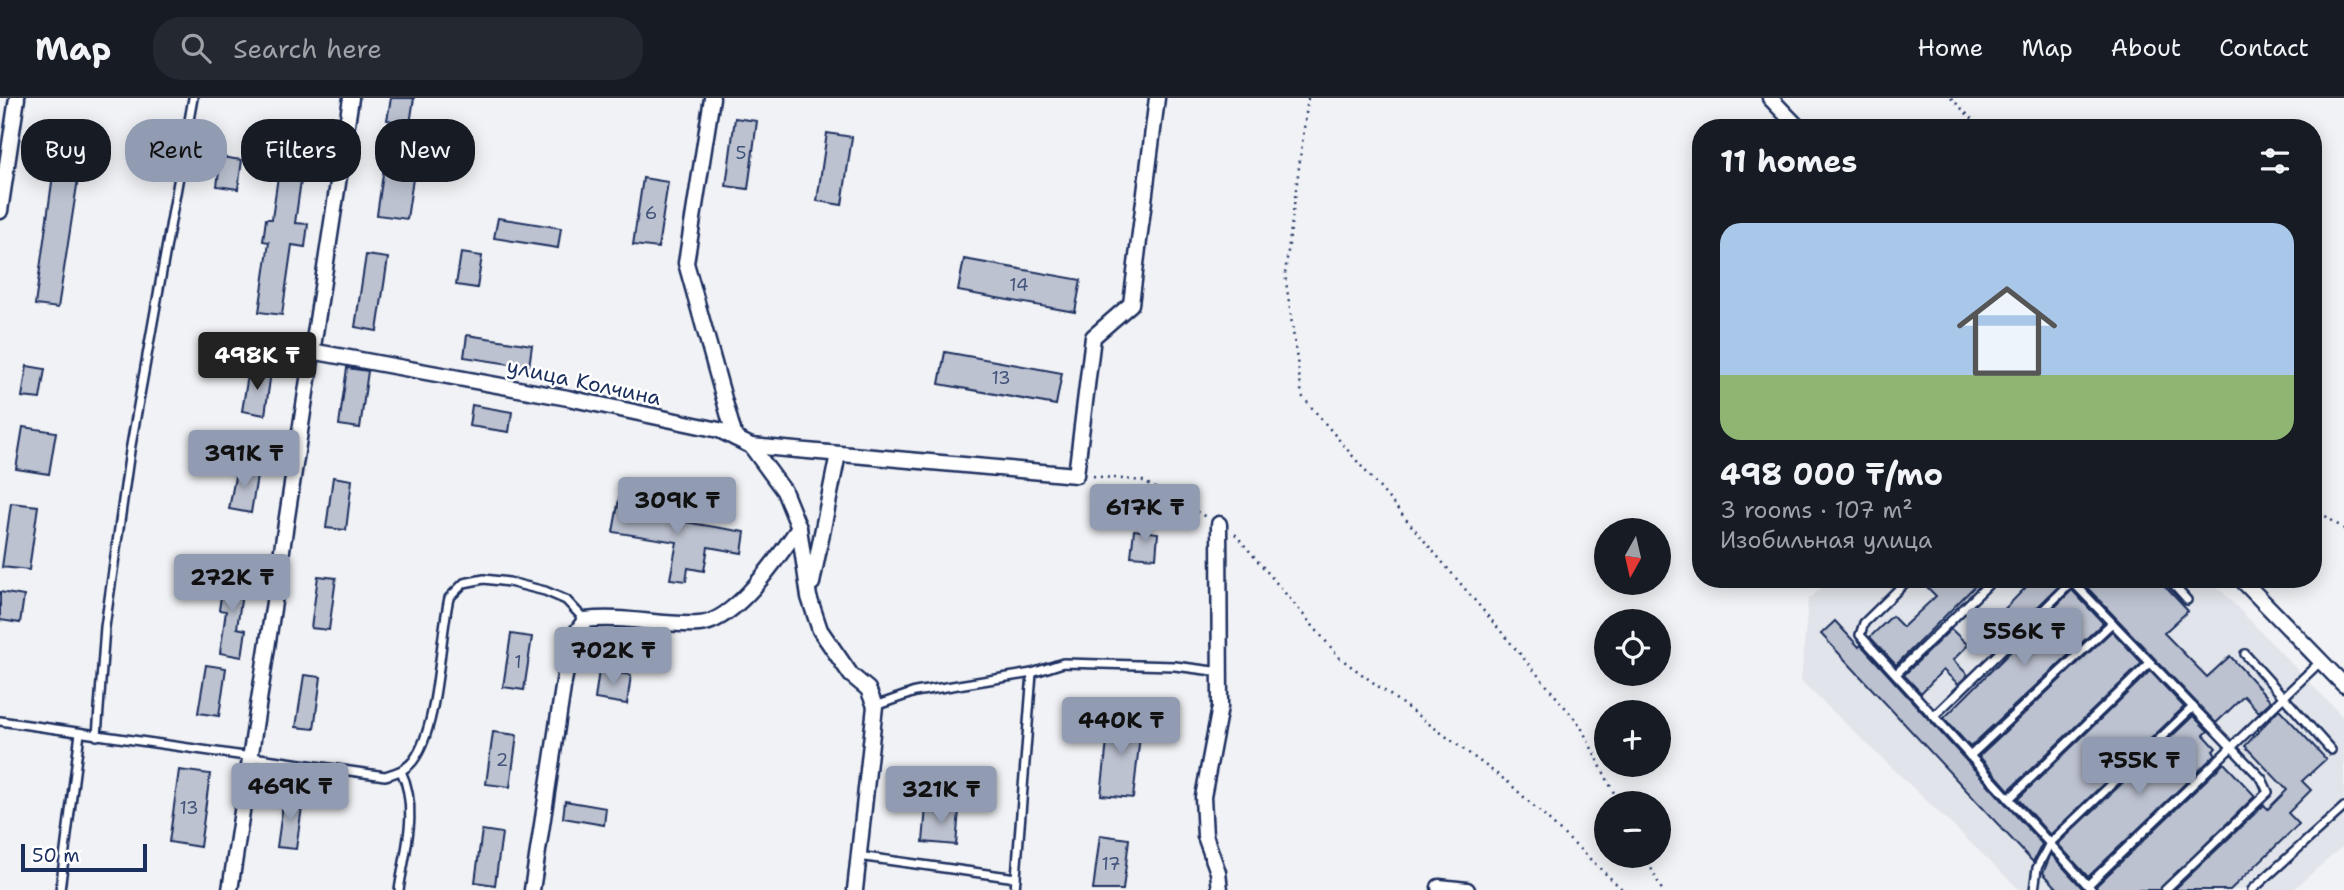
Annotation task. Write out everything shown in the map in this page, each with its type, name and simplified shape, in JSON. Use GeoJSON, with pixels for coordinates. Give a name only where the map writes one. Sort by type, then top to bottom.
{"type":"FeatureCollection","features":[{"type":"Feature","properties":{"kind":"street"},"geometry":{"type":"LineString","coordinates":[[0,211],[17,98]]}},
{"type":"Feature","properties":{"kind":"street"},"geometry":{"type":"LineString","coordinates":[[230,890],[351,98]]}},
{"type":"Feature","properties":{"kind":"street"},"geometry":{"type":"LineString","coordinates":[[712,98],[685,263],[735,438]]}},
{"type":"Feature","properties":{"kind":"street"},"geometry":{"type":"LineString","coordinates":[[751,446],[1076,475],[1093,337],[1131,304],[1157,98]]}},
{"type":"Feature","properties":{"kind":"street"},"geometry":{"type":"LineString","coordinates":[[1770,98],[1790,119]]}},
{"type":"Feature","properties":{"kind":"street","name":"улица Колчина"},"geometry":{"type":"LineString","coordinates":[[311,351],[568,398],[719,430],[751,446],[783,491],[799,528],[810,597],[820,630],[851,675],[868,689],[875,706]]}},
{"type":"Feature","properties":{"kind":"street"},"geometry":{"type":"LineString","coordinates":[[810,597],[838,454]]}},
{"type":"Feature","properties":{"kind":"street"},"geometry":{"type":"LineString","coordinates":[[1219,524],[1220,706],[1203,797],[1205,836],[1218,872],[1220,890]]}},
{"type":"Feature","properties":{"kind":"street"},"geometry":{"type":"LineString","coordinates":[[532,890],[564,681],[573,637],[585,620],[615,616],[703,624],[733,609],[799,528]]}},
{"type":"Feature","properties":{"kind":"street"},"geometry":{"type":"LineString","coordinates":[[2250,588],[2344,685]]}},
{"type":"Feature","properties":{"kind":"street"},"geometry":{"type":"LineString","coordinates":[[855,890],[875,706]]}},
{"type":"Feature","properties":{"kind":"street"},"geometry":{"type":"LineString","coordinates":[[1439,887],[1467,890]]}},
{"type":"Feature","properties":{"kind":"lane"},"geometry":{"type":"LineString","coordinates":[[97,736],[105,627],[130,451],[193,98]]}},
{"type":"Feature","properties":{"kind":"lane"},"geometry":{"type":"LineString","coordinates":[[0,721],[385,776],[401,771],[413,762],[426,731],[449,598],[464,583],[484,579],[545,591],[566,600],[585,620]]}},
{"type":"Feature","properties":{"kind":"lane"},"geometry":{"type":"LineString","coordinates":[[1900,588],[1864,623],[1860,635],[2090,888],[2321,661]]}},
{"type":"Feature","properties":{"kind":"lane"},"geometry":{"type":"LineString","coordinates":[[1896,674],[1985,588]]}},
{"type":"Feature","properties":{"kind":"lane"},"geometry":{"type":"LineString","coordinates":[[1934,716],[2063,588]]}},
{"type":"Feature","properties":{"kind":"lane"},"geometry":{"type":"LineString","coordinates":[[2079,588],[2262,779],[2268,792],[2165,890]]}},
{"type":"Feature","properties":{"kind":"lane"},"geometry":{"type":"LineString","coordinates":[[2176,588],[2187,600]]}},
{"type":"Feature","properties":{"kind":"lane"},"geometry":{"type":"LineString","coordinates":[[1970,756],[2112,622]]}},
{"type":"Feature","properties":{"kind":"lane"},"geometry":{"type":"LineString","coordinates":[[2245,654],[2331,750]]}},
{"type":"Feature","properties":{"kind":"lane"},"geometry":{"type":"LineString","coordinates":[[875,706],[915,692],[1032,673],[1063,663],[1175,666],[1221,672]]}},
{"type":"Feature","properties":{"kind":"lane"},"geometry":{"type":"LineString","coordinates":[[2009,799],[2150,663]]}},
{"type":"Feature","properties":{"kind":"lane"},"geometry":{"type":"LineString","coordinates":[[1015,890],[1032,673]]}},
{"type":"Feature","properties":{"kind":"lane"},"geometry":{"type":"LineString","coordinates":[[2034,890],[2037,868],[2050,843],[2193,707]]}},
{"type":"Feature","properties":{"kind":"lane"},"geometry":{"type":"LineString","coordinates":[[60,890],[80,733]]}},
{"type":"Feature","properties":{"kind":"lane"},"geometry":{"type":"LineString","coordinates":[[399,890],[410,819],[410,797],[401,771]]}},
{"type":"Feature","properties":{"kind":"lane"},"geometry":{"type":"LineString","coordinates":[[2252,890],[2344,807]]}},
{"type":"Feature","properties":{"kind":"lane"},"geometry":{"type":"LineString","coordinates":[[859,856],[1016,878]]}},
{"type":"Feature","properties":{"kind":"path"},"geometry":{"type":"LineString","coordinates":[[1308,98],[1284,274],[1302,396],[1580,725],[1613,791]]}},
{"type":"Feature","properties":{"kind":"path"},"geometry":{"type":"LineString","coordinates":[[1951,98],[1972,119]]}},
{"type":"Feature","properties":{"kind":"path"},"geometry":{"type":"LineString","coordinates":[[1076,475],[1143,481],[1233,532],[1340,658],[1509,783],[1623,890]]}},
{"type":"Feature","properties":{"kind":"path"},"geometry":{"type":"LineString","coordinates":[[2322,514],[2344,529]]}},
{"type":"Feature","properties":{"kind":"path"},"geometry":{"type":"LineString","coordinates":[[1651,868],[1662,890]]}},
{"type":"Feature","properties":{"kind":"shaded area"},"geometry":{"type":"Polygon","coordinates":[[[1821,588],[2219,588],[2344,718],[2344,845],[2293,890],[2020,890],[1801,681],[1808,600],[1821,588]]]}},
{"type":"Feature","properties":{"kind":"building"},"geometry":{"type":"Polygon","coordinates":[[[391,98],[414,98],[411,119],[387,119],[391,98]]]}},
{"type":"Feature","properties":{"kind":"building"},"geometry":{"type":"Polygon","coordinates":[[[735,118],[757,121],[748,189],[726,186],[735,118]]]}},
{"type":"Feature","properties":{"kind":"building"},"geometry":{"type":"Polygon","coordinates":[[[827,133],[852,137],[842,205],[817,201],[827,133]]]}},
{"type":"Feature","properties":{"kind":"building"},"geometry":{"type":"Polygon","coordinates":[[[227,158],[241,160],[238,189],[217,186],[218,182],[227,182],[227,158]]]}},
{"type":"Feature","properties":{"kind":"building"},"geometry":{"type":"Polygon","coordinates":[[[643,178],[668,182],[658,248],[633,245],[643,178]]]}},
{"type":"Feature","properties":{"kind":"building"},"geometry":{"type":"Polygon","coordinates":[[[52,182],[78,182],[58,308],[35,305],[52,182]]]}},
{"type":"Feature","properties":{"kind":"building"},"geometry":{"type":"Polygon","coordinates":[[[277,182],[301,182],[295,223],[308,224],[305,247],[292,245],[282,315],[259,312],[269,242],[263,241],[266,219],[272,219],[277,182]]]}},
{"type":"Feature","properties":{"kind":"building"},"geometry":{"type":"Polygon","coordinates":[[[382,182],[413,182],[407,219],[377,215],[382,182]]]}},
{"type":"Feature","properties":{"kind":"building"},"geometry":{"type":"Polygon","coordinates":[[[498,218],[561,228],[558,248],[494,238],[498,218]]]}},
{"type":"Feature","properties":{"kind":"building"},"geometry":{"type":"Polygon","coordinates":[[[461,253],[482,256],[477,288],[456,285],[461,253]]]}},
{"type":"Feature","properties":{"kind":"building"},"geometry":{"type":"Polygon","coordinates":[[[366,255],[388,258],[377,331],[355,327],[366,255]]]}},
{"type":"Feature","properties":{"kind":"building"},"geometry":{"type":"Polygon","coordinates":[[[964,259],[1081,280],[1075,312],[958,291],[964,259]]]}},
{"type":"Feature","properties":{"kind":"building"},"geometry":{"type":"Polygon","coordinates":[[[467,335],[532,345],[529,367],[464,357],[467,335]]]}},
{"type":"Feature","properties":{"kind":"building"},"geometry":{"type":"Polygon","coordinates":[[[945,352],[1062,373],[1056,405],[939,384],[945,352]]]}},
{"type":"Feature","properties":{"kind":"building"},"geometry":{"type":"Polygon","coordinates":[[[27,366],[45,369],[40,399],[22,397],[27,366]]]}},
{"type":"Feature","properties":{"kind":"building"},"geometry":{"type":"Polygon","coordinates":[[[347,368],[368,371],[360,428],[339,425],[347,368]]]}},
{"type":"Feature","properties":{"kind":"building"},"geometry":{"type":"Polygon","coordinates":[[[249,369],[271,372],[265,415],[242,411],[249,369]]]}},
{"type":"Feature","properties":{"kind":"building"},"geometry":{"type":"Polygon","coordinates":[[[472,405],[512,412],[509,432],[469,426],[472,405]]]}},
{"type":"Feature","properties":{"kind":"building"},"geometry":{"type":"Polygon","coordinates":[[[23,427],[56,432],[49,474],[16,469],[23,427]]]}},
{"type":"Feature","properties":{"kind":"building"},"geometry":{"type":"Polygon","coordinates":[[[237,466],[258,470],[251,513],[229,509],[237,466]]]}},
{"type":"Feature","properties":{"kind":"building"},"geometry":{"type":"Polygon","coordinates":[[[333,477],[352,480],[346,530],[326,528],[333,477]]]}},
{"type":"Feature","properties":{"kind":"building"},"geometry":{"type":"Polygon","coordinates":[[[619,499],[645,503],[643,515],[745,532],[742,553],[708,547],[704,571],[688,568],[686,581],[670,579],[677,542],[613,532],[619,499]]]}},
{"type":"Feature","properties":{"kind":"building"},"geometry":{"type":"Polygon","coordinates":[[[11,503],[38,506],[29,570],[2,567],[11,503]]]}},
{"type":"Feature","properties":{"kind":"building"},"geometry":{"type":"Polygon","coordinates":[[[1134,530],[1158,533],[1156,558],[1131,556],[1134,530]]]}},
{"type":"Feature","properties":{"kind":"building"},"geometry":{"type":"Polygon","coordinates":[[[225,570],[245,573],[237,628],[246,630],[242,657],[220,653],[226,611],[219,610],[225,570]]]}},
{"type":"Feature","properties":{"kind":"building"},"geometry":{"type":"Polygon","coordinates":[[[318,576],[336,578],[329,630],[311,628],[318,576]]]}},
{"type":"Feature","properties":{"kind":"building"},"geometry":{"type":"Polygon","coordinates":[[[1928,588],[1973,588],[1896,665],[1870,637],[1892,616],[1903,627],[1936,596],[1928,588]]]}},
{"type":"Feature","properties":{"kind":"building"},"geometry":{"type":"Polygon","coordinates":[[[2025,588],[2057,588],[2000,644],[1985,629],[2025,588]]]}},
{"type":"Feature","properties":{"kind":"building"},"geometry":{"type":"Polygon","coordinates":[[[2088,588],[2166,588],[2188,611],[2164,633],[2207,677],[2230,656],[2271,701],[2259,712],[2244,696],[2216,723],[2088,588]]]}},
{"type":"Feature","properties":{"kind":"building"},"geometry":{"type":"Polygon","coordinates":[[[2072,590],[2103,623],[1970,747],[1944,718],[2072,590]]]}},
{"type":"Feature","properties":{"kind":"building"},"geometry":{"type":"Polygon","coordinates":[[[0,592],[24,596],[20,623],[0,620],[0,592]]]}},
{"type":"Feature","properties":{"kind":"building"},"geometry":{"type":"Polygon","coordinates":[[[1835,621],[1859,647],[1861,645],[2042,844],[2033,862],[1821,634],[1835,621]]]}},
{"type":"Feature","properties":{"kind":"building"},"geometry":{"type":"Polygon","coordinates":[[[1951,629],[1968,645],[1953,660],[1968,675],[1958,684],[1943,670],[1921,693],[1904,675],[1951,629]]]}},
{"type":"Feature","properties":{"kind":"building"},"geometry":{"type":"Polygon","coordinates":[[[2112,631],[2142,663],[2009,790],[1979,756],[2112,631]]]}},
{"type":"Feature","properties":{"kind":"building"},"geometry":{"type":"Polygon","coordinates":[[[511,634],[532,637],[524,690],[503,687],[511,634]]]}},
{"type":"Feature","properties":{"kind":"building"},"geometry":{"type":"Polygon","coordinates":[[[206,665],[226,668],[219,716],[198,713],[206,665]]]}},
{"type":"Feature","properties":{"kind":"building"},"geometry":{"type":"Polygon","coordinates":[[[599,670],[631,675],[627,704],[595,699],[599,670]]]}},
{"type":"Feature","properties":{"kind":"building"},"geometry":{"type":"Polygon","coordinates":[[[2150,671],[2184,707],[2050,835],[2018,799],[2150,671]]]}},
{"type":"Feature","properties":{"kind":"building"},"geometry":{"type":"Polygon","coordinates":[[[304,675],[321,677],[314,729],[296,727],[304,675]]]}},
{"type":"Feature","properties":{"kind":"building"},"geometry":{"type":"Polygon","coordinates":[[[2279,709],[2326,759],[2302,781],[2311,790],[2288,813],[2299,824],[2230,890],[2174,890],[2264,805],[2268,809],[2287,790],[2245,746],[2279,709]]]}},
{"type":"Feature","properties":{"kind":"building"},"geometry":{"type":"Polygon","coordinates":[[[1110,715],[1142,718],[1133,798],[1101,795],[1110,715]]]}},
{"type":"Feature","properties":{"kind":"building"},"geometry":{"type":"Polygon","coordinates":[[[2193,716],[2208,731],[2204,735],[2216,748],[2213,751],[2216,754],[2088,877],[2058,844],[2193,716]]]}},
{"type":"Feature","properties":{"kind":"building"},"geometry":{"type":"Polygon","coordinates":[[[493,732],[517,735],[510,787],[486,784],[493,732]]]}},
{"type":"Feature","properties":{"kind":"building"},"geometry":{"type":"Polygon","coordinates":[[[2224,763],[2255,796],[2159,890],[2098,890],[2096,886],[2224,763]]]}},
{"type":"Feature","properties":{"kind":"building"},"geometry":{"type":"Polygon","coordinates":[[[179,770],[210,774],[200,847],[169,842],[179,770]]]}},
{"type":"Feature","properties":{"kind":"building"},"geometry":{"type":"Polygon","coordinates":[[[284,797],[303,800],[296,849],[277,847],[284,797]]]}},
{"type":"Feature","properties":{"kind":"building"},"geometry":{"type":"Polygon","coordinates":[[[565,801],[606,808],[604,825],[563,818],[565,801]]]}},
{"type":"Feature","properties":{"kind":"building"},"geometry":{"type":"Polygon","coordinates":[[[926,807],[959,810],[956,845],[923,842],[926,807]]]}},
{"type":"Feature","properties":{"kind":"building"},"geometry":{"type":"Polygon","coordinates":[[[482,830],[502,833],[495,885],[475,882],[482,830]]]}},
{"type":"Feature","properties":{"kind":"building"},"geometry":{"type":"Polygon","coordinates":[[[1100,835],[1129,839],[1123,890],[1093,890],[1100,835]]]}},
{"type":"Feature","properties":{"kind":"building"},"geometry":{"type":"Polygon","coordinates":[[[2051,854],[2084,890],[2059,890],[2043,873],[2051,854]]]}}]}
